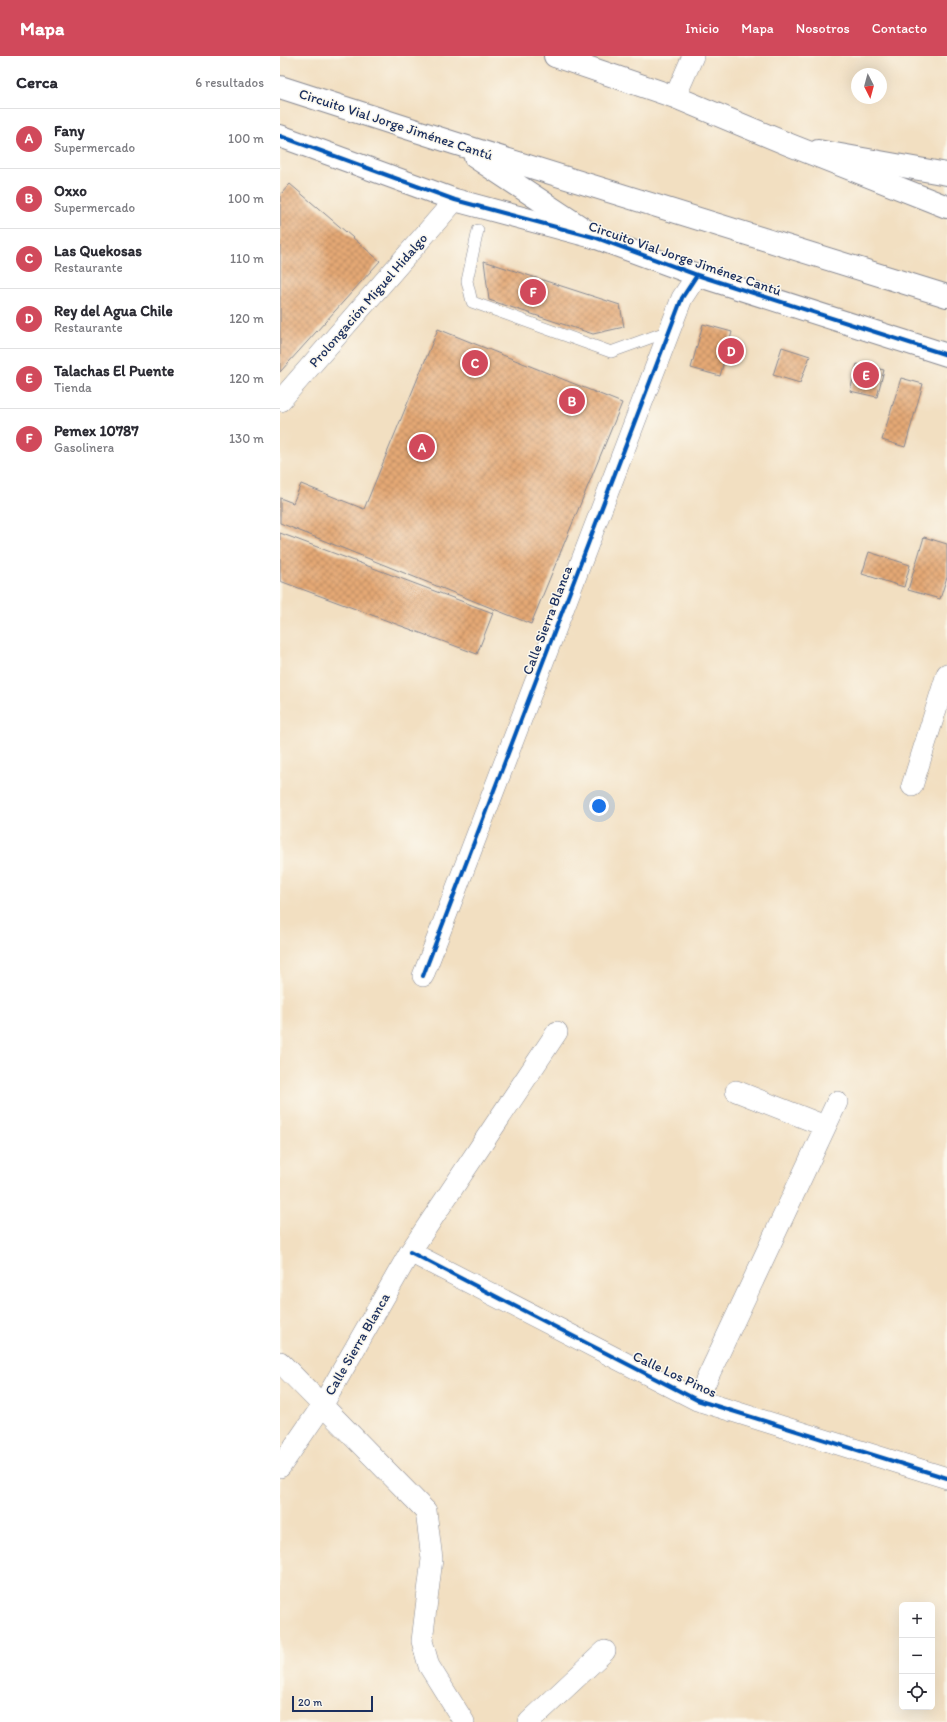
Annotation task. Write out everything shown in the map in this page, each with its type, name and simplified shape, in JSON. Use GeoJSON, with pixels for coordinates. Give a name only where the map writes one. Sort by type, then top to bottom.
{"type":"FeatureCollection","features":[{"type":"Feature","properties":{"kind":"main road"},"geometry":{"type":"LineString","coordinates":[[555,56],[675,97],[790,146],[947,207]]}},
{"type":"Feature","properties":{"kind":"main road","name":"Circuito Vial Jorge Jiménez Cantú"},"geometry":{"type":"LineString","coordinates":[[280,87],[454,143],[947,296]]}},
{"type":"Feature","properties":{"kind":"main road","name":"Circuito Vial Jorge Jiménez Cantú"},"geometry":{"type":"LineString","coordinates":[[280,136],[455,200],[597,238],[697,275],[947,355]]}},
{"type":"Feature","properties":{"kind":"main road"},"geometry":{"type":"LineString","coordinates":[[454,143],[597,238]]}},
{"type":"Feature","properties":{"kind":"main road"},"geometry":{"type":"LineString","coordinates":[[790,146],[947,174]]}},
{"type":"Feature","properties":{"kind":"street"},"geometry":{"type":"LineString","coordinates":[[675,97],[693,56]]}},
{"type":"Feature","properties":{"kind":"street","name":"Prolongación Miguel Hidalgo"},"geometry":{"type":"LineString","coordinates":[[280,401],[455,200]]}},
{"type":"Feature","properties":{"kind":"street","name":"Calle Sierra Blanca"},"geometry":{"type":"LineString","coordinates":[[423,976],[669,331],[682,298],[697,275]]}},
{"type":"Feature","properties":{"kind":"street"},"geometry":{"type":"LineString","coordinates":[[912,786],[947,674]]}},
{"type":"Feature","properties":{"kind":"street","name":"Calle Sierra Blanca"},"geometry":{"type":"LineString","coordinates":[[464,1722],[429,1666],[422,1641],[423,1622],[432,1559],[426,1511],[322,1406],[410,1252],[557,1032]]}},
{"type":"Feature","properties":{"kind":"street"},"geometry":{"type":"LineString","coordinates":[[736,1091],[825,1126]]}},
{"type":"Feature","properties":{"kind":"street"},"geometry":{"type":"LineString","coordinates":[[697,1400],[825,1126],[838,1102]]}},
{"type":"Feature","properties":{"kind":"street","name":"Calle Los Pinos"},"geometry":{"type":"LineString","coordinates":[[410,1252],[697,1400],[947,1478]]}},
{"type":"Feature","properties":{"kind":"street"},"geometry":{"type":"LineString","coordinates":[[280,1362],[322,1406],[280,1467]]}},
{"type":"Feature","properties":{"kind":"street"},"geometry":{"type":"LineString","coordinates":[[529,1722],[605,1651]]}},
{"type":"Feature","properties":{"kind":"lane"},"geometry":{"type":"LineString","coordinates":[[478,230],[467,281],[472,302],[611,352],[669,331]]}},
{"type":"Feature","properties":{"kind":"building"},"geometry":{"type":"Polygon","coordinates":[[[290,184],[380,261],[280,372],[280,195],[290,184]]]}},
{"type":"Feature","properties":{"kind":"building"},"geometry":{"type":"Polygon","coordinates":[[[484,261],[620,305],[624,327],[593,334],[489,300],[484,261]]]}},
{"type":"Feature","properties":{"kind":"building"},"geometry":{"type":"Polygon","coordinates":[[[703,324],[732,332],[720,376],[691,368],[703,324]]]}},
{"type":"Feature","properties":{"kind":"building"},"geometry":{"type":"Polygon","coordinates":[[[438,329],[622,403],[531,624],[280,523],[280,498],[293,503],[301,484],[364,509],[438,329]]]}},
{"type":"Feature","properties":{"kind":"building"},"geometry":{"type":"Polygon","coordinates":[[[782,347],[810,356],[800,383],[773,375],[782,347]]]}},
{"type":"Feature","properties":{"kind":"building"},"geometry":{"type":"Polygon","coordinates":[[[857,364],[884,370],[877,397],[850,391],[857,364]]]}},
{"type":"Feature","properties":{"kind":"building"},"geometry":{"type":"Polygon","coordinates":[[[901,378],[923,384],[905,447],[882,440],[901,378]]]}},
{"type":"Feature","properties":{"kind":"building"},"geometry":{"type":"Polygon","coordinates":[[[280,533],[493,613],[477,654],[280,581],[280,533]]]}},
{"type":"Feature","properties":{"kind":"building"},"geometry":{"type":"Polygon","coordinates":[[[924,537],[947,544],[947,577],[940,599],[908,590],[924,537]]]}},
{"type":"Feature","properties":{"kind":"building"},"geometry":{"type":"Polygon","coordinates":[[[869,552],[910,565],[904,587],[862,574],[869,552]]]}},
{"type":"Feature","properties":{"kind":"cycle path"},"geometry":{"type":"LineString","coordinates":[[280,136],[455,200],[597,238],[697,275],[947,355]]}},
{"type":"Feature","properties":{"kind":"cycle path"},"geometry":{"type":"LineString","coordinates":[[423,976],[682,298],[697,275]]}},
{"type":"Feature","properties":{"kind":"cycle path"},"geometry":{"type":"LineString","coordinates":[[410,1252],[697,1400],[947,1478]]}},
{"type":"Feature","properties":{"kind":"place","name":"Pemex 10787"},"geometry":{"type":"Point","coordinates":[533,292]}},
{"type":"Feature","properties":{"kind":"place","name":"Rey del Agua Chile"},"geometry":{"type":"Point","coordinates":[731,351]}},
{"type":"Feature","properties":{"kind":"place","name":"Las Quekosas"},"geometry":{"type":"Point","coordinates":[475,363]}},
{"type":"Feature","properties":{"kind":"place","name":"Talachas El Puente"},"geometry":{"type":"Point","coordinates":[866,375]}},
{"type":"Feature","properties":{"kind":"place","name":"Oxxo"},"geometry":{"type":"Point","coordinates":[572,401]}},
{"type":"Feature","properties":{"kind":"place","name":"Fany"},"geometry":{"type":"Point","coordinates":[422,447]}}]}
